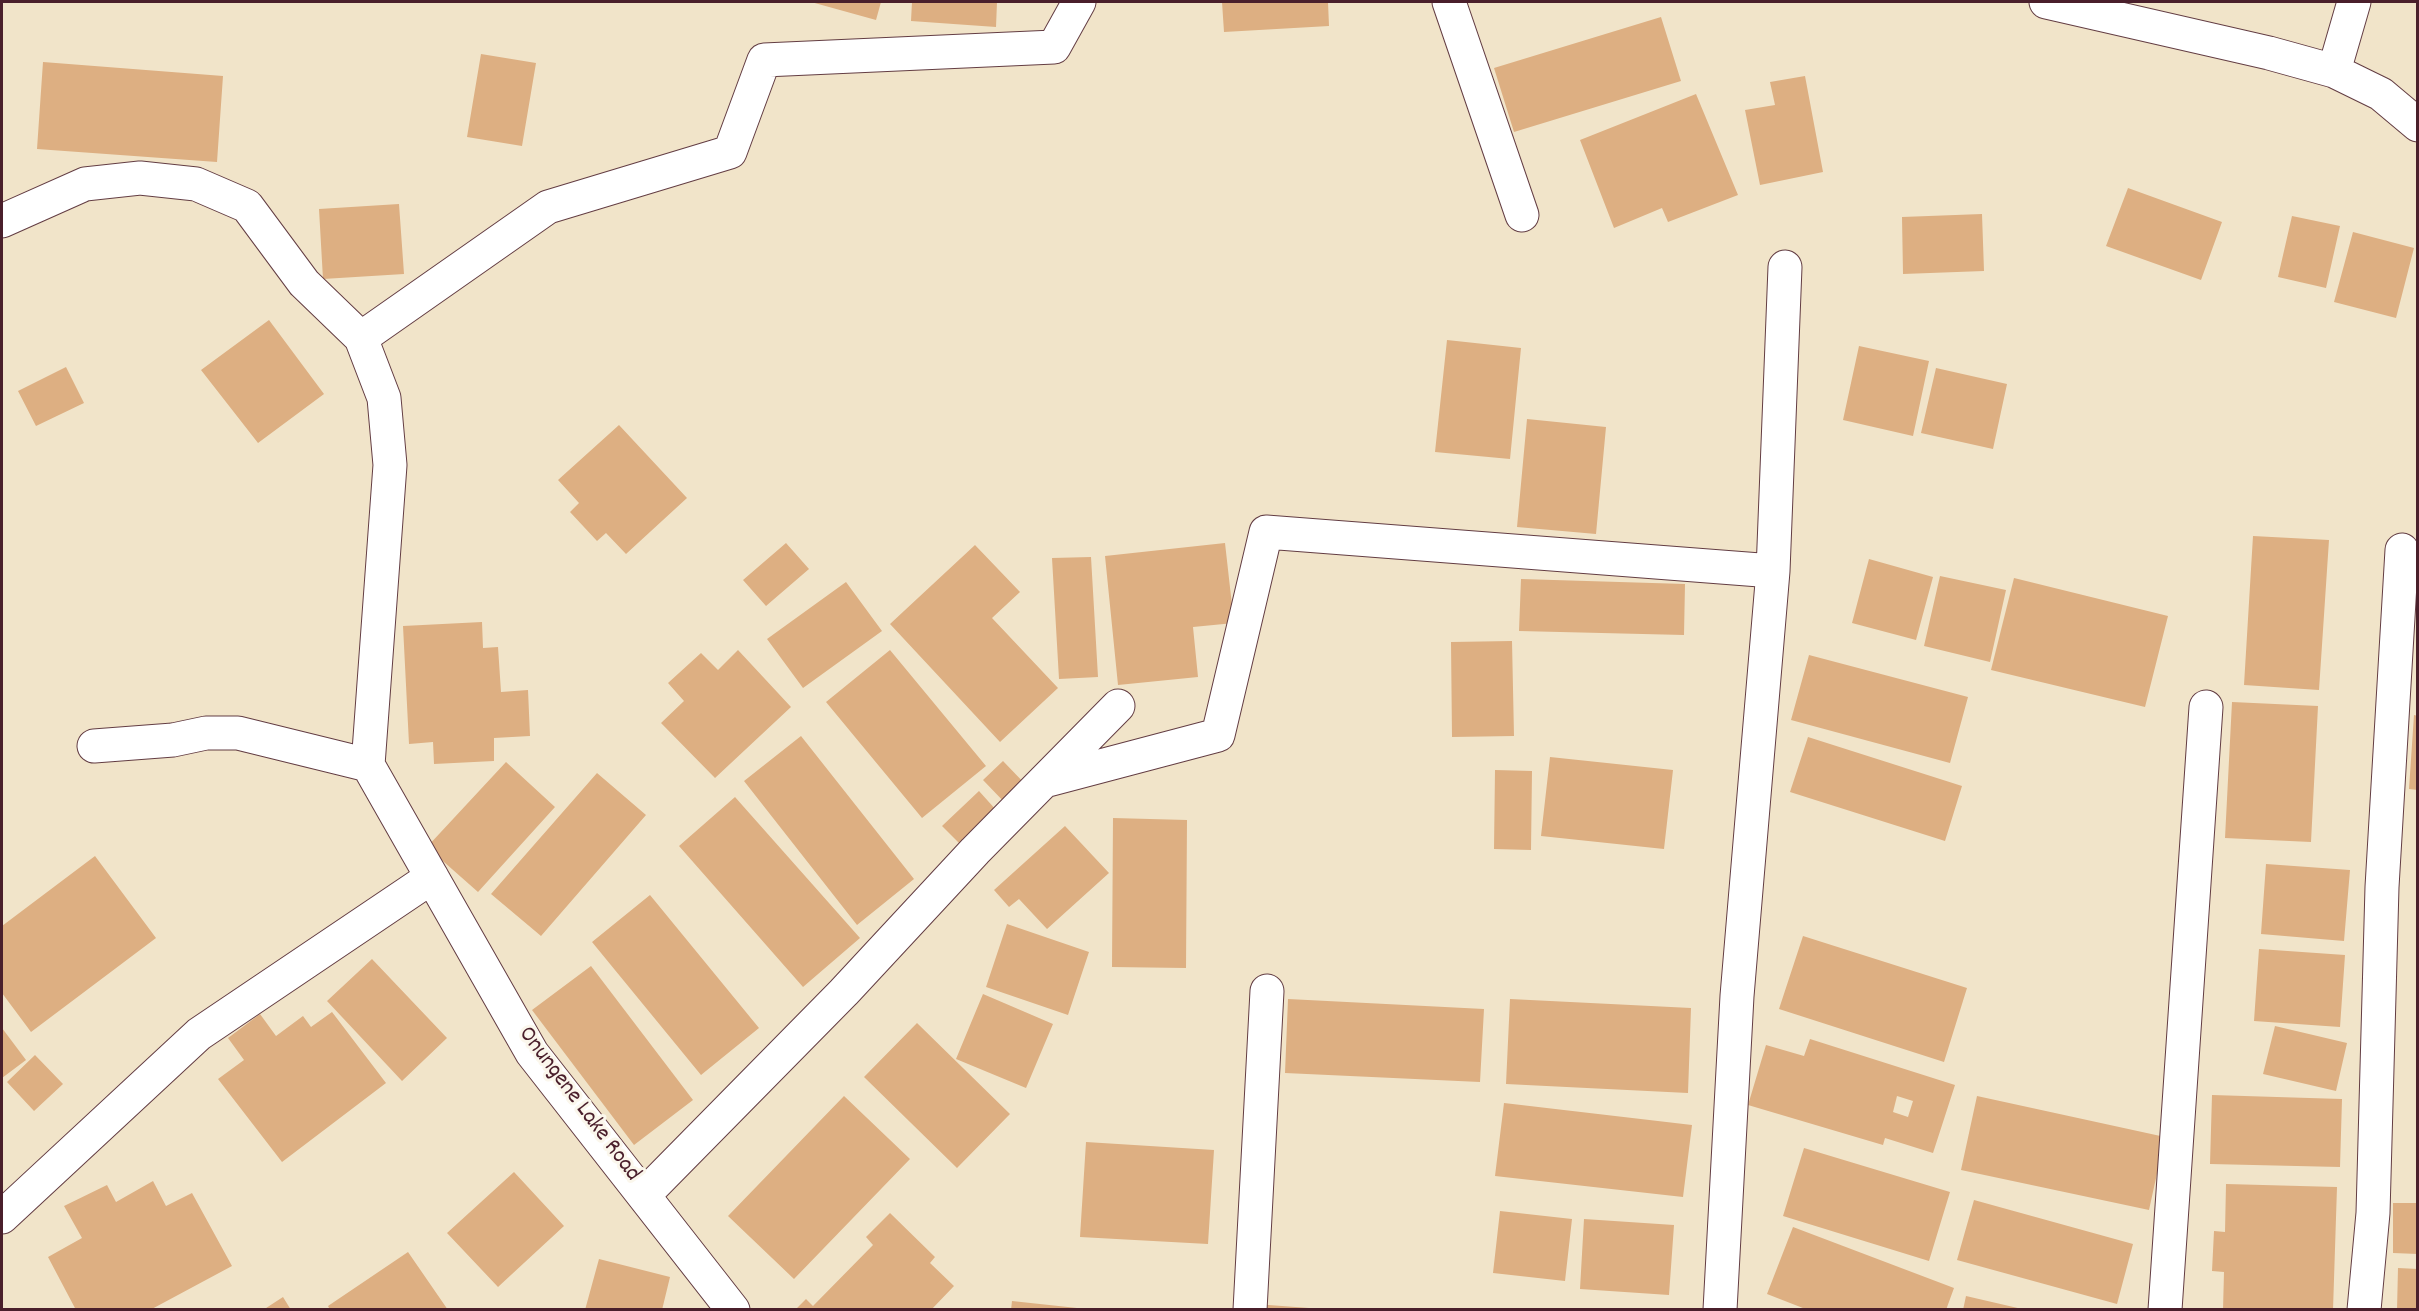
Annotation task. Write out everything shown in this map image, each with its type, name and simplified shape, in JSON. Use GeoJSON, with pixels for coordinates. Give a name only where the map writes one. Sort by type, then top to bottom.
{"type":"FeatureCollection","features":[{"type":"Feature","properties":{"kind":"street"},"geometry":{"type":"LineString","coordinates":[[361,338],[548,207],[730,152],[764,60],[1054,47],[1079,2]]}},
{"type":"Feature","properties":{"kind":"street"},"geometry":{"type":"LineString","coordinates":[[1449,2],[1522,215]]}},
{"type":"Feature","properties":{"kind":"street"},"geometry":{"type":"LineString","coordinates":[[2046,2],[2269,53],[2334,71],[2381,94],[2418,125]]}},
{"type":"Feature","properties":{"kind":"street"},"geometry":{"type":"LineString","coordinates":[[2334,71],[2354,2]]}},
{"type":"Feature","properties":{"kind":"street"},"geometry":{"type":"LineString","coordinates":[[2,221],[85,184],[140,178],[196,184],[246,206],[304,283],[361,338],[384,398],[390,465],[368,765],[238,733],[206,733],[162,741],[94,746]]}},
{"type":"Feature","properties":{"kind":"street"},"geometry":{"type":"LineString","coordinates":[[1720,1310],[1737,996],[1773,571],[1785,267]]}},
{"type":"Feature","properties":{"kind":"street"},"geometry":{"type":"LineString","coordinates":[[1044,781],[1218,735],[1266,532],[1773,571]]}},
{"type":"Feature","properties":{"kind":"street"},"geometry":{"type":"LineString","coordinates":[[2364,1310],[2373,1213],[2382,887],[2402,550]]}},
{"type":"Feature","properties":{"kind":"street"},"geometry":{"type":"LineString","coordinates":[[645,1194],[844,992],[975,851],[1118,706]]}},
{"type":"Feature","properties":{"kind":"street"},"geometry":{"type":"LineString","coordinates":[[2165,1310],[2206,707]]}},
{"type":"Feature","properties":{"kind":"street","name":"Onungene Lake Road"},"geometry":{"type":"LineString","coordinates":[[368,765],[532,1053],[645,1194],[733,1310]]}},
{"type":"Feature","properties":{"kind":"street"},"geometry":{"type":"LineString","coordinates":[[2,1217],[199,1034],[432,877]]}},
{"type":"Feature","properties":{"kind":"street"},"geometry":{"type":"LineString","coordinates":[[1250,1310],[1267,991]]}},
{"type":"Feature","properties":{"kind":"building"},"geometry":{"type":"Polygon","coordinates":[[[811,2],[881,2],[876,20],[811,2]]]}},
{"type":"Feature","properties":{"kind":"building"},"geometry":{"type":"Polygon","coordinates":[[[912,2],[997,2],[996,27],[911,21],[912,2]]]}},
{"type":"Feature","properties":{"kind":"building"},"geometry":{"type":"Polygon","coordinates":[[[1222,2],[1328,2],[1329,26],[1224,32],[1222,2]]]}},
{"type":"Feature","properties":{"kind":"building"},"geometry":{"type":"Polygon","coordinates":[[[1661,17],[1681,81],[1514,132],[1494,68],[1661,17]]]}},
{"type":"Feature","properties":{"kind":"building"},"geometry":{"type":"Polygon","coordinates":[[[481,54],[536,63],[522,146],[467,137],[481,54]]]}},
{"type":"Feature","properties":{"kind":"building"},"geometry":{"type":"Polygon","coordinates":[[[43,62],[223,76],[217,162],[37,149],[43,62]]]}},
{"type":"Feature","properties":{"kind":"building"},"geometry":{"type":"Polygon","coordinates":[[[1805,76],[1823,172],[1760,185],[1745,110],[1775,105],[1770,82],[1805,76]]]}},
{"type":"Feature","properties":{"kind":"building"},"geometry":{"type":"Polygon","coordinates":[[[1696,94],[1738,195],[1668,222],[1662,208],[1614,228],[1580,140],[1696,94]]]}},
{"type":"Feature","properties":{"kind":"building"},"geometry":{"type":"Polygon","coordinates":[[[2128,188],[2222,222],[2201,280],[2106,246],[2128,188]]]}},
{"type":"Feature","properties":{"kind":"building"},"geometry":{"type":"Polygon","coordinates":[[[399,204],[404,274],[323,279],[319,209],[399,204]]]}},
{"type":"Feature","properties":{"kind":"building"},"geometry":{"type":"Polygon","coordinates":[[[1982,214],[1984,271],[1903,274],[1902,217],[1982,214]]]}},
{"type":"Feature","properties":{"kind":"building"},"geometry":{"type":"Polygon","coordinates":[[[2292,216],[2340,226],[2326,288],[2278,277],[2292,216]]]}},
{"type":"Feature","properties":{"kind":"building"},"geometry":{"type":"Polygon","coordinates":[[[2353,232],[2414,248],[2396,318],[2334,302],[2353,232]]]}},
{"type":"Feature","properties":{"kind":"building"},"geometry":{"type":"Polygon","coordinates":[[[269,320],[324,394],[258,443],[201,370],[269,320]]]}},
{"type":"Feature","properties":{"kind":"building"},"geometry":{"type":"Polygon","coordinates":[[[1447,340],[1521,348],[1510,459],[1435,452],[1447,340]]]}},
{"type":"Feature","properties":{"kind":"building"},"geometry":{"type":"Polygon","coordinates":[[[1859,346],[1929,361],[1913,436],[1843,420],[1859,346]]]}},
{"type":"Feature","properties":{"kind":"building"},"geometry":{"type":"Polygon","coordinates":[[[66,367],[84,403],[36,426],[18,391],[66,367]]]}},
{"type":"Feature","properties":{"kind":"building"},"geometry":{"type":"Polygon","coordinates":[[[1936,368],[2007,384],[1993,449],[1921,433],[1936,368]]]}},
{"type":"Feature","properties":{"kind":"building"},"geometry":{"type":"Polygon","coordinates":[[[1527,419],[1606,427],[1596,534],[1517,527],[1527,419]]]}},
{"type":"Feature","properties":{"kind":"building"},"geometry":{"type":"Polygon","coordinates":[[[619,425],[687,498],[626,554],[606,533],[597,541],[570,512],[579,503],[558,480],[619,425]]]}},
{"type":"Feature","properties":{"kind":"building"},"geometry":{"type":"Polygon","coordinates":[[[2253,536],[2329,540],[2319,690],[2244,685],[2253,536]]]}},
{"type":"Feature","properties":{"kind":"building"},"geometry":{"type":"Polygon","coordinates":[[[786,543],[809,569],[766,606],[743,580],[786,543]]]}},
{"type":"Feature","properties":{"kind":"building"},"geometry":{"type":"Polygon","coordinates":[[[1225,543],[1234,623],[1193,627],[1198,677],[1118,685],[1105,556],[1225,543]]]}},
{"type":"Feature","properties":{"kind":"building"},"geometry":{"type":"Polygon","coordinates":[[[975,545],[1020,592],[992,618],[1058,688],[1000,742],[890,624],[975,545]]]}},
{"type":"Feature","properties":{"kind":"building"},"geometry":{"type":"Polygon","coordinates":[[[1091,557],[1098,677],[1059,679],[1052,558],[1091,557]]]}},
{"type":"Feature","properties":{"kind":"building"},"geometry":{"type":"Polygon","coordinates":[[[1869,559],[1933,577],[1916,640],[1852,623],[1869,559]]]}},
{"type":"Feature","properties":{"kind":"building"},"geometry":{"type":"Polygon","coordinates":[[[1940,576],[2006,590],[1990,662],[1924,646],[1940,576]]]}},
{"type":"Feature","properties":{"kind":"building"},"geometry":{"type":"Polygon","coordinates":[[[2014,578],[2168,616],[2145,707],[1991,670],[2014,578]]]}},
{"type":"Feature","properties":{"kind":"building"},"geometry":{"type":"Polygon","coordinates":[[[1521,579],[1685,584],[1684,635],[1519,631],[1521,579]]]}},
{"type":"Feature","properties":{"kind":"building"},"geometry":{"type":"Polygon","coordinates":[[[846,582],[882,631],[803,688],[767,639],[846,582]]]}},
{"type":"Feature","properties":{"kind":"building"},"geometry":{"type":"Polygon","coordinates":[[[482,622],[483,648],[498,647],[501,692],[528,690],[530,736],[494,738],[494,761],[434,764],[433,742],[409,744],[403,626],[482,622]]]}},
{"type":"Feature","properties":{"kind":"building"},"geometry":{"type":"Polygon","coordinates":[[[1512,641],[1514,736],[1452,737],[1451,642],[1512,641]]]}},
{"type":"Feature","properties":{"kind":"building"},"geometry":{"type":"Polygon","coordinates":[[[738,650],[791,707],[715,778],[661,723],[684,701],[668,683],[701,653],[718,670],[738,650]]]}},
{"type":"Feature","properties":{"kind":"building"},"geometry":{"type":"Polygon","coordinates":[[[890,650],[986,766],[922,818],[826,702],[890,650]]]}},
{"type":"Feature","properties":{"kind":"building"},"geometry":{"type":"Polygon","coordinates":[[[1809,655],[1968,697],[1950,763],[1791,720],[1809,655]]]}},
{"type":"Feature","properties":{"kind":"building"},"geometry":{"type":"Polygon","coordinates":[[[2232,702],[2318,706],[2311,842],[2225,838],[2232,702]]]}},
{"type":"Feature","properties":{"kind":"building"},"geometry":{"type":"Polygon","coordinates":[[[2414,715],[2418,716],[2418,790],[2409,789],[2414,715]]]}},
{"type":"Feature","properties":{"kind":"building"},"geometry":{"type":"Polygon","coordinates":[[[801,736],[914,879],[857,925],[744,781],[801,736]]]}},
{"type":"Feature","properties":{"kind":"building"},"geometry":{"type":"Polygon","coordinates":[[[1808,737],[1962,786],[1945,841],[1790,792],[1808,737]]]}},
{"type":"Feature","properties":{"kind":"building"},"geometry":{"type":"Polygon","coordinates":[[[1550,757],[1673,770],[1664,849],[1541,836],[1550,757]]]}},
{"type":"Feature","properties":{"kind":"building"},"geometry":{"type":"Polygon","coordinates":[[[1003,761],[1028,787],[1008,806],[983,780],[1003,761]]]}},
{"type":"Feature","properties":{"kind":"building"},"geometry":{"type":"Polygon","coordinates":[[[506,762],[555,807],[478,892],[427,847],[506,762]]]}},
{"type":"Feature","properties":{"kind":"building"},"geometry":{"type":"Polygon","coordinates":[[[1495,770],[1532,771],[1531,850],[1494,849],[1495,770]]]}},
{"type":"Feature","properties":{"kind":"building"},"geometry":{"type":"Polygon","coordinates":[[[597,773],[646,815],[541,936],[491,894],[597,773]]]}},
{"type":"Feature","properties":{"kind":"building"},"geometry":{"type":"Polygon","coordinates":[[[979,791],[997,811],[961,845],[942,826],[979,791]]]}},
{"type":"Feature","properties":{"kind":"building"},"geometry":{"type":"Polygon","coordinates":[[[735,797],[860,938],[803,987],[679,846],[735,797]]]}},
{"type":"Feature","properties":{"kind":"building"},"geometry":{"type":"Polygon","coordinates":[[[1113,818],[1187,820],[1186,968],[1112,967],[1113,818]]]}},
{"type":"Feature","properties":{"kind":"building"},"geometry":{"type":"Polygon","coordinates":[[[1065,826],[1109,873],[1047,929],[1019,899],[1009,907],[994,890],[1065,826]]]}},
{"type":"Feature","properties":{"kind":"building"},"geometry":{"type":"Polygon","coordinates":[[[95,856],[156,938],[31,1032],[2,993],[2,926],[95,856]]]}},
{"type":"Feature","properties":{"kind":"building"},"geometry":{"type":"Polygon","coordinates":[[[2266,864],[2350,870],[2344,941],[2261,934],[2266,864]]]}},
{"type":"Feature","properties":{"kind":"building"},"geometry":{"type":"Polygon","coordinates":[[[650,895],[759,1028],[701,1075],[592,942],[650,895]]]}},
{"type":"Feature","properties":{"kind":"building"},"geometry":{"type":"Polygon","coordinates":[[[1007,924],[1089,952],[1068,1015],[986,987],[1007,924]]]}},
{"type":"Feature","properties":{"kind":"building"},"geometry":{"type":"Polygon","coordinates":[[[1803,936],[1967,988],[1944,1062],[1779,1009],[1803,936]]]}},
{"type":"Feature","properties":{"kind":"building"},"geometry":{"type":"Polygon","coordinates":[[[2259,949],[2345,955],[2340,1027],[2254,1021],[2259,949]]]}},
{"type":"Feature","properties":{"kind":"building"},"geometry":{"type":"Polygon","coordinates":[[[372,959],[447,1038],[402,1081],[327,1001],[372,959]]]}},
{"type":"Feature","properties":{"kind":"building"},"geometry":{"type":"Polygon","coordinates":[[[591,966],[693,1100],[634,1145],[532,1010],[591,966]]]}},
{"type":"Feature","properties":{"kind":"building"},"geometry":{"type":"Polygon","coordinates":[[[983,994],[1053,1024],[1026,1088],[956,1059],[983,994]]]}},
{"type":"Feature","properties":{"kind":"building"},"geometry":{"type":"Polygon","coordinates":[[[1288,999],[1484,1009],[1480,1082],[1285,1073],[1288,999]]]}},
{"type":"Feature","properties":{"kind":"building"},"geometry":{"type":"Polygon","coordinates":[[[1510,999],[1691,1008],[1688,1093],[1506,1084],[1510,999]]]}},
{"type":"Feature","properties":{"kind":"building"},"geometry":{"type":"Polygon","coordinates":[[[332,1012],[386,1083],[282,1162],[218,1079],[244,1060],[228,1038],[260,1014],[276,1036],[303,1016],[311,1027],[332,1012]]]}},
{"type":"Feature","properties":{"kind":"building"},"geometry":{"type":"Polygon","coordinates":[[[917,1023],[1010,1114],[957,1168],[864,1077],[917,1023]]]}},
{"type":"Feature","properties":{"kind":"building"},"geometry":{"type":"Polygon","coordinates":[[[2275,1026],[2347,1043],[2336,1091],[2263,1074],[2275,1026]]]}},
{"type":"Feature","properties":{"kind":"building"},"geometry":{"type":"Polygon","coordinates":[[[2,1028],[26,1060],[2,1078],[2,1028]]]}},
{"type":"Feature","properties":{"kind":"building"},"geometry":{"type":"Polygon","coordinates":[[[1810,1039],[1955,1085],[1933,1153],[1885,1138],[1883,1145],[1748,1105],[1766,1045],[1804,1056],[1810,1039]],[[1897,1096],[1893,1112],[1908,1117],[1913,1101],[1897,1096]]]}},
{"type":"Feature","properties":{"kind":"building"},"geometry":{"type":"Polygon","coordinates":[[[35,1055],[63,1084],[34,1111],[7,1082],[35,1055]]]}},
{"type":"Feature","properties":{"kind":"building"},"geometry":{"type":"Polygon","coordinates":[[[2212,1095],[2342,1099],[2340,1167],[2210,1164],[2212,1095]]]}},
{"type":"Feature","properties":{"kind":"building"},"geometry":{"type":"Polygon","coordinates":[[[844,1096],[910,1159],[794,1279],[728,1216],[844,1096]]]}},
{"type":"Feature","properties":{"kind":"building"},"geometry":{"type":"Polygon","coordinates":[[[1977,1096],[2165,1137],[2149,1210],[1961,1170],[1977,1096]]]}},
{"type":"Feature","properties":{"kind":"building"},"geometry":{"type":"Polygon","coordinates":[[[1504,1103],[1692,1125],[1683,1197],[1495,1176],[1504,1103]]]}},
{"type":"Feature","properties":{"kind":"building"},"geometry":{"type":"Polygon","coordinates":[[[1086,1142],[1214,1150],[1208,1244],[1080,1237],[1086,1142]]]}},
{"type":"Feature","properties":{"kind":"building"},"geometry":{"type":"Polygon","coordinates":[[[1804,1148],[1950,1192],[1929,1261],[1783,1216],[1804,1148]]]}},
{"type":"Feature","properties":{"kind":"building"},"geometry":{"type":"Polygon","coordinates":[[[514,1172],[564,1226],[498,1287],[447,1233],[514,1172]]]}},
{"type":"Feature","properties":{"kind":"building"},"geometry":{"type":"Polygon","coordinates":[[[153,1181],[166,1206],[192,1193],[232,1266],[150,1310],[76,1310],[48,1257],[82,1238],[64,1206],[107,1185],[116,1202],[153,1181]]]}},
{"type":"Feature","properties":{"kind":"building"},"geometry":{"type":"Polygon","coordinates":[[[2226,1184],[2337,1187],[2333,1310],[2223,1310],[2224,1272],[2212,1271],[2214,1231],[2225,1232],[2226,1184]]]}},
{"type":"Feature","properties":{"kind":"building"},"geometry":{"type":"Polygon","coordinates":[[[1974,1200],[2133,1244],[2117,1304],[1957,1260],[1974,1200]]]}},
{"type":"Feature","properties":{"kind":"building"},"geometry":{"type":"Polygon","coordinates":[[[2393,1203],[2418,1203],[2418,1254],[2393,1253],[2393,1203]]]}},
{"type":"Feature","properties":{"kind":"building"},"geometry":{"type":"Polygon","coordinates":[[[1500,1211],[1572,1219],[1565,1281],[1493,1273],[1500,1211]]]}},
{"type":"Feature","properties":{"kind":"building"},"geometry":{"type":"Polygon","coordinates":[[[890,1213],[935,1257],[930,1263],[954,1286],[931,1310],[795,1310],[806,1299],[813,1306],[873,1245],[866,1237],[890,1213]]]}},
{"type":"Feature","properties":{"kind":"building"},"geometry":{"type":"Polygon","coordinates":[[[1584,1219],[1674,1225],[1669,1295],[1580,1289],[1584,1219]]]}},
{"type":"Feature","properties":{"kind":"building"},"geometry":{"type":"Polygon","coordinates":[[[1793,1227],[1954,1288],[1946,1310],[1808,1310],[1767,1294],[1793,1227]]]}},
{"type":"Feature","properties":{"kind":"building"},"geometry":{"type":"Polygon","coordinates":[[[408,1252],[448,1310],[330,1310],[328,1306],[408,1252]]]}},
{"type":"Feature","properties":{"kind":"building"},"geometry":{"type":"Polygon","coordinates":[[[599,1259],[670,1277],[662,1310],[585,1310],[599,1259]]]}},
{"type":"Feature","properties":{"kind":"building"},"geometry":{"type":"Polygon","coordinates":[[[2398,1268],[2418,1269],[2418,1310],[2397,1310],[2398,1268]]]}},
{"type":"Feature","properties":{"kind":"building"},"geometry":{"type":"Polygon","coordinates":[[[1966,1296],[2022,1309],[2022,1310],[1963,1310],[1966,1296]]]}},
{"type":"Feature","properties":{"kind":"building"},"geometry":{"type":"Polygon","coordinates":[[[283,1297],[291,1310],[263,1310],[283,1297]]]}},
{"type":"Feature","properties":{"kind":"building"},"geometry":{"type":"Polygon","coordinates":[[[1012,1301],[1077,1308],[1077,1310],[1011,1310],[1012,1301]]]}},
{"type":"Feature","properties":{"kind":"building"},"geometry":{"type":"Polygon","coordinates":[[[1255,1304],[1309,1308],[1309,1310],[1254,1310],[1255,1304]]]}}]}
